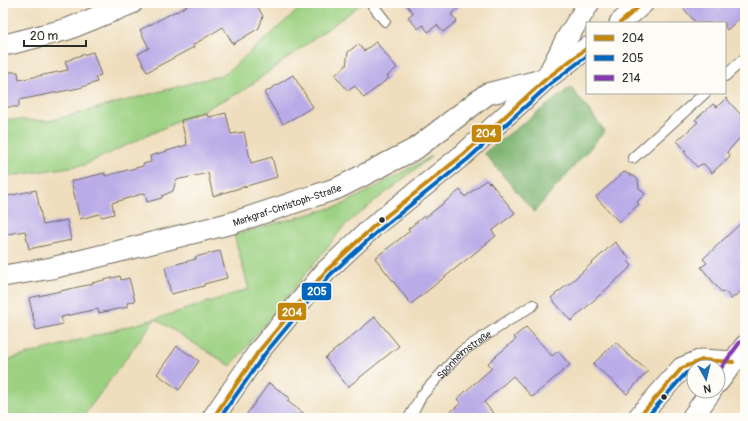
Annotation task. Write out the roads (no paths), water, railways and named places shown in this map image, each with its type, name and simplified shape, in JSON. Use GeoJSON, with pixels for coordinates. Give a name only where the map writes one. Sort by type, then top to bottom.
{"type":"FeatureCollection","features":[{"type":"Feature","properties":{"kind":"street"},"geometry":{"type":"LineString","coordinates":[[3,44],[9,44],[68,29],[132,3]]}},
{"type":"Feature","properties":{"kind":"street"},"geometry":{"type":"LineString","coordinates":[[546,79],[567,38],[589,3]]}},
{"type":"Feature","properties":{"kind":"street"},"geometry":{"type":"LineString","coordinates":[[621,22],[643,3]]}},
{"type":"Feature","properties":{"kind":"street"},"geometry":{"type":"LineString","coordinates":[[213,418],[259,351],[326,271],[374,226],[464,154],[546,79],[586,49]]}},
{"type":"Feature","properties":{"kind":"street","name":"Markgraf-Christoph-Straße"},"geometry":{"type":"LineString","coordinates":[[3,276],[52,268],[232,223],[338,188],[415,149],[487,94],[546,79]]}},
{"type":"Feature","properties":{"kind":"street"},"geometry":{"type":"LineString","coordinates":[[726,371],[739,354]]}},
{"type":"Feature","properties":{"kind":"street"},"geometry":{"type":"LineString","coordinates":[[638,418],[682,368],[702,360],[739,354]]}},
{"type":"Feature","properties":{"kind":"street"},"geometry":{"type":"LineString","coordinates":[[692,418],[705,399]]}},
{"type":"Feature","properties":{"kind":"lane"},"geometry":{"type":"LineString","coordinates":[[371,3],[385,21]]}},
{"type":"Feature","properties":{"kind":"lane"},"geometry":{"type":"LineString","coordinates":[[726,75],[745,58]]}},
{"type":"Feature","properties":{"kind":"lane"},"geometry":{"type":"LineString","coordinates":[[633,158],[705,94]]}},
{"type":"Feature","properties":{"kind":"lane","name":"Sponheimstraße"},"geometry":{"type":"LineString","coordinates":[[408,418],[422,395],[461,352],[534,305]]}}]}
